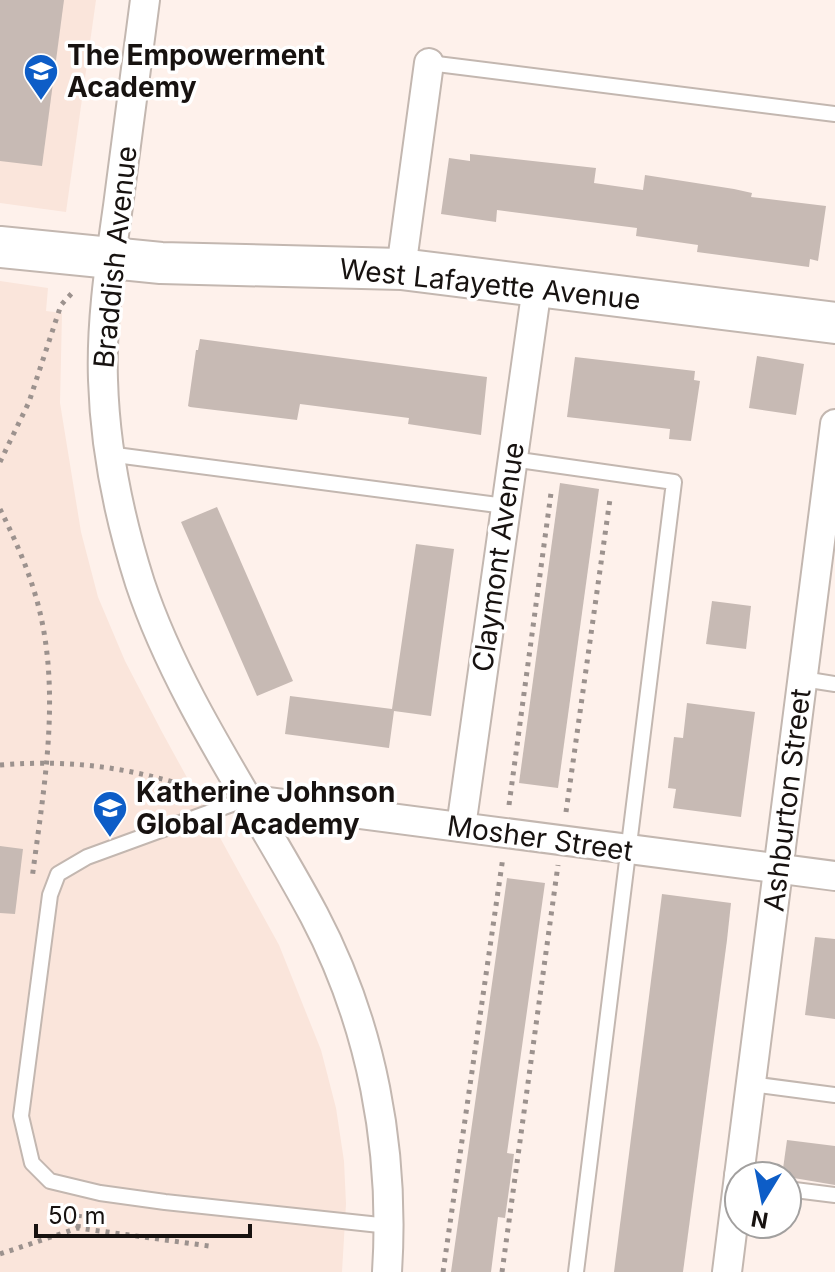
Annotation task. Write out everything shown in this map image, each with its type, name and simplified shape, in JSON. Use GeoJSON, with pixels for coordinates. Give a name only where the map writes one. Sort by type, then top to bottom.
{"type":"FeatureCollection","features":[{"type":"Feature","properties":{"kind":"main road","name":"West Lafayette Avenue"},"geometry":{"type":"LineString","coordinates":[[0,247],[111,260],[401,269],[835,323]]}},
{"type":"Feature","properties":{"kind":"street","name":"Braddish Avenue"},"geometry":{"type":"LineString","coordinates":[[145,0],[104,313],[102,379],[108,454],[119,509],[140,583],[162,640],[246,799],[315,917],[342,977],[378,1095],[386,1157],[387,1272]]}},
{"type":"Feature","properties":{"kind":"street"},"geometry":{"type":"LineString","coordinates":[[401,269],[429,63]]}},
{"type":"Feature","properties":{"kind":"street","name":"Claymont Avenue"},"geometry":{"type":"LineString","coordinates":[[461,827],[537,287]]}},
{"type":"Feature","properties":{"kind":"street","name":"Ashburton Street"},"geometry":{"type":"LineString","coordinates":[[741,1160],[803,679],[824,591],[835,424]]}},
{"type":"Feature","properties":{"kind":"street","name":"Mosher Street"},"geometry":{"type":"LineString","coordinates":[[246,799],[835,876]]}},
{"type":"Feature","properties":{"kind":"street","name":"Ashburton Street"},"geometry":{"type":"LineString","coordinates":[[727,1272],[731,1240]]}},
{"type":"Feature","properties":{"kind":"lane"},"geometry":{"type":"LineString","coordinates":[[429,63],[835,114]]}},
{"type":"Feature","properties":{"kind":"lane"},"geometry":{"type":"LineString","coordinates":[[108,454],[505,506]]}},
{"type":"Feature","properties":{"kind":"lane"},"geometry":{"type":"LineString","coordinates":[[512,459],[674,482],[576,1272]]}},
{"type":"Feature","properties":{"kind":"lane"},"geometry":{"type":"LineString","coordinates":[[803,679],[835,684]]}},
{"type":"Feature","properties":{"kind":"lane"},"geometry":{"type":"LineString","coordinates":[[246,799],[87,857],[58,874],[50,895],[21,1116],[32,1163],[50,1181],[100,1193],[389,1226]]}},
{"type":"Feature","properties":{"kind":"lane"},"geometry":{"type":"LineString","coordinates":[[751,1084],[835,1095]]}},
{"type":"Feature","properties":{"kind":"lane"},"geometry":{"type":"LineString","coordinates":[[803,1191],[835,1195]]}},
{"type":"Feature","properties":{"kind":"path"},"geometry":{"type":"LineString","coordinates":[[0,462],[29,402],[61,305],[73,292]]}},
{"type":"Feature","properties":{"kind":"path"},"geometry":{"type":"LineString","coordinates":[[509,805],[551,493]]}},
{"type":"Feature","properties":{"kind":"path"},"geometry":{"type":"LineString","coordinates":[[566,812],[610,499]]}},
{"type":"Feature","properties":{"kind":"path"},"geometry":{"type":"LineString","coordinates":[[0,509],[20,553],[41,616],[50,693],[47,763],[30,888]]}},
{"type":"Feature","properties":{"kind":"path"},"geometry":{"type":"LineString","coordinates":[[0,765],[75,763],[147,773],[203,791]]}},
{"type":"Feature","properties":{"kind":"path"},"geometry":{"type":"LineString","coordinates":[[443,1272],[503,855]]}},
{"type":"Feature","properties":{"kind":"path"},"geometry":{"type":"LineString","coordinates":[[502,1272],[558,863]]}},
{"type":"Feature","properties":{"kind":"path"},"geometry":{"type":"LineString","coordinates":[[78,1228],[81,1204]]}},
{"type":"Feature","properties":{"kind":"path"},"geometry":{"type":"LineString","coordinates":[[0,1254],[78,1228],[209,1246]]}},
{"type":"Feature","properties":{"kind":"shaded area","name":"The Empowerment Academy"},"geometry":{"type":"Polygon","coordinates":[[[0,0],[96,0],[66,212],[0,203],[0,0]]]}},
{"type":"Feature","properties":{"kind":"shaded area","name":"Katherine Johnson Global Academy"},"geometry":{"type":"Polygon","coordinates":[[[0,281],[48,288],[46,311],[62,313],[60,403],[81,532],[98,597],[125,661],[279,945],[321,1050],[336,1108],[344,1161],[346,1204],[342,1272],[0,1272],[0,281]]]}},
{"type":"Feature","properties":{"kind":"building"},"geometry":{"type":"Polygon","coordinates":[[[0,0],[64,0],[42,166],[0,161],[0,0]]]}},
{"type":"Feature","properties":{"kind":"building"},"geometry":{"type":"Polygon","coordinates":[[[470,154],[596,168],[594,183],[643,190],[645,175],[734,189],[752,193],[751,197],[826,206],[818,261],[810,259],[809,267],[697,252],[698,245],[636,236],[637,228],[497,210],[496,222],[441,214],[449,158],[470,161],[470,154]]]}},
{"type":"Feature","properties":{"kind":"building"},"geometry":{"type":"Polygon","coordinates":[[[200,339],[487,377],[481,435],[408,424],[409,418],[300,404],[297,420],[190,407],[200,339]]]}},
{"type":"Feature","properties":{"kind":"building"},"geometry":{"type":"Polygon","coordinates":[[[757,356],[804,364],[796,415],[749,408],[757,356]]]}},
{"type":"Feature","properties":{"kind":"building"},"geometry":{"type":"Polygon","coordinates":[[[575,357],[695,371],[694,380],[700,381],[691,441],[669,439],[670,429],[567,417],[575,357]]]}},
{"type":"Feature","properties":{"kind":"building"},"geometry":{"type":"Polygon","coordinates":[[[560,483],[599,489],[558,788],[519,783],[560,483]]]}},
{"type":"Feature","properties":{"kind":"building"},"geometry":{"type":"Polygon","coordinates":[[[217,507],[293,681],[257,696],[181,522],[217,507]]]}},
{"type":"Feature","properties":{"kind":"building"},"geometry":{"type":"Polygon","coordinates":[[[416,544],[454,549],[431,716],[394,711],[389,748],[285,734],[290,696],[392,709],[416,544]]]}},
{"type":"Feature","properties":{"kind":"building"},"geometry":{"type":"Polygon","coordinates":[[[712,601],[751,606],[746,649],[706,644],[712,601]]]}},
{"type":"Feature","properties":{"kind":"building"},"geometry":{"type":"Polygon","coordinates":[[[687,703],[755,712],[741,817],[673,808],[676,789],[668,788],[674,737],[683,738],[687,703]]]}},
{"type":"Feature","properties":{"kind":"building"},"geometry":{"type":"Polygon","coordinates":[[[0,846],[23,849],[15,914],[0,913],[0,846]]]}},
{"type":"Feature","properties":{"kind":"building"},"geometry":{"type":"Polygon","coordinates":[[[507,878],[545,883],[507,1153],[514,1154],[505,1218],[498,1217],[491,1272],[451,1272],[507,878]]]}},
{"type":"Feature","properties":{"kind":"building"},"geometry":{"type":"Polygon","coordinates":[[[662,894],[731,903],[727,940],[683,1272],[614,1272],[662,894]]]}},
{"type":"Feature","properties":{"kind":"building"},"geometry":{"type":"Polygon","coordinates":[[[815,937],[835,939],[835,1019],[805,1015],[815,937]]]}},
{"type":"Feature","properties":{"kind":"building"},"geometry":{"type":"Polygon","coordinates":[[[787,1140],[835,1146],[835,1185],[803,1180],[803,1160],[784,1160],[787,1140]]]}},
{"type":"Feature","properties":{"kind":"place","name":"The Empowerment Academy"},"geometry":{"type":"Point","coordinates":[41,102]}},
{"type":"Feature","properties":{"kind":"place","name":"Katherine Johnson Global Academy"},"geometry":{"type":"Point","coordinates":[110,839]}}]}
